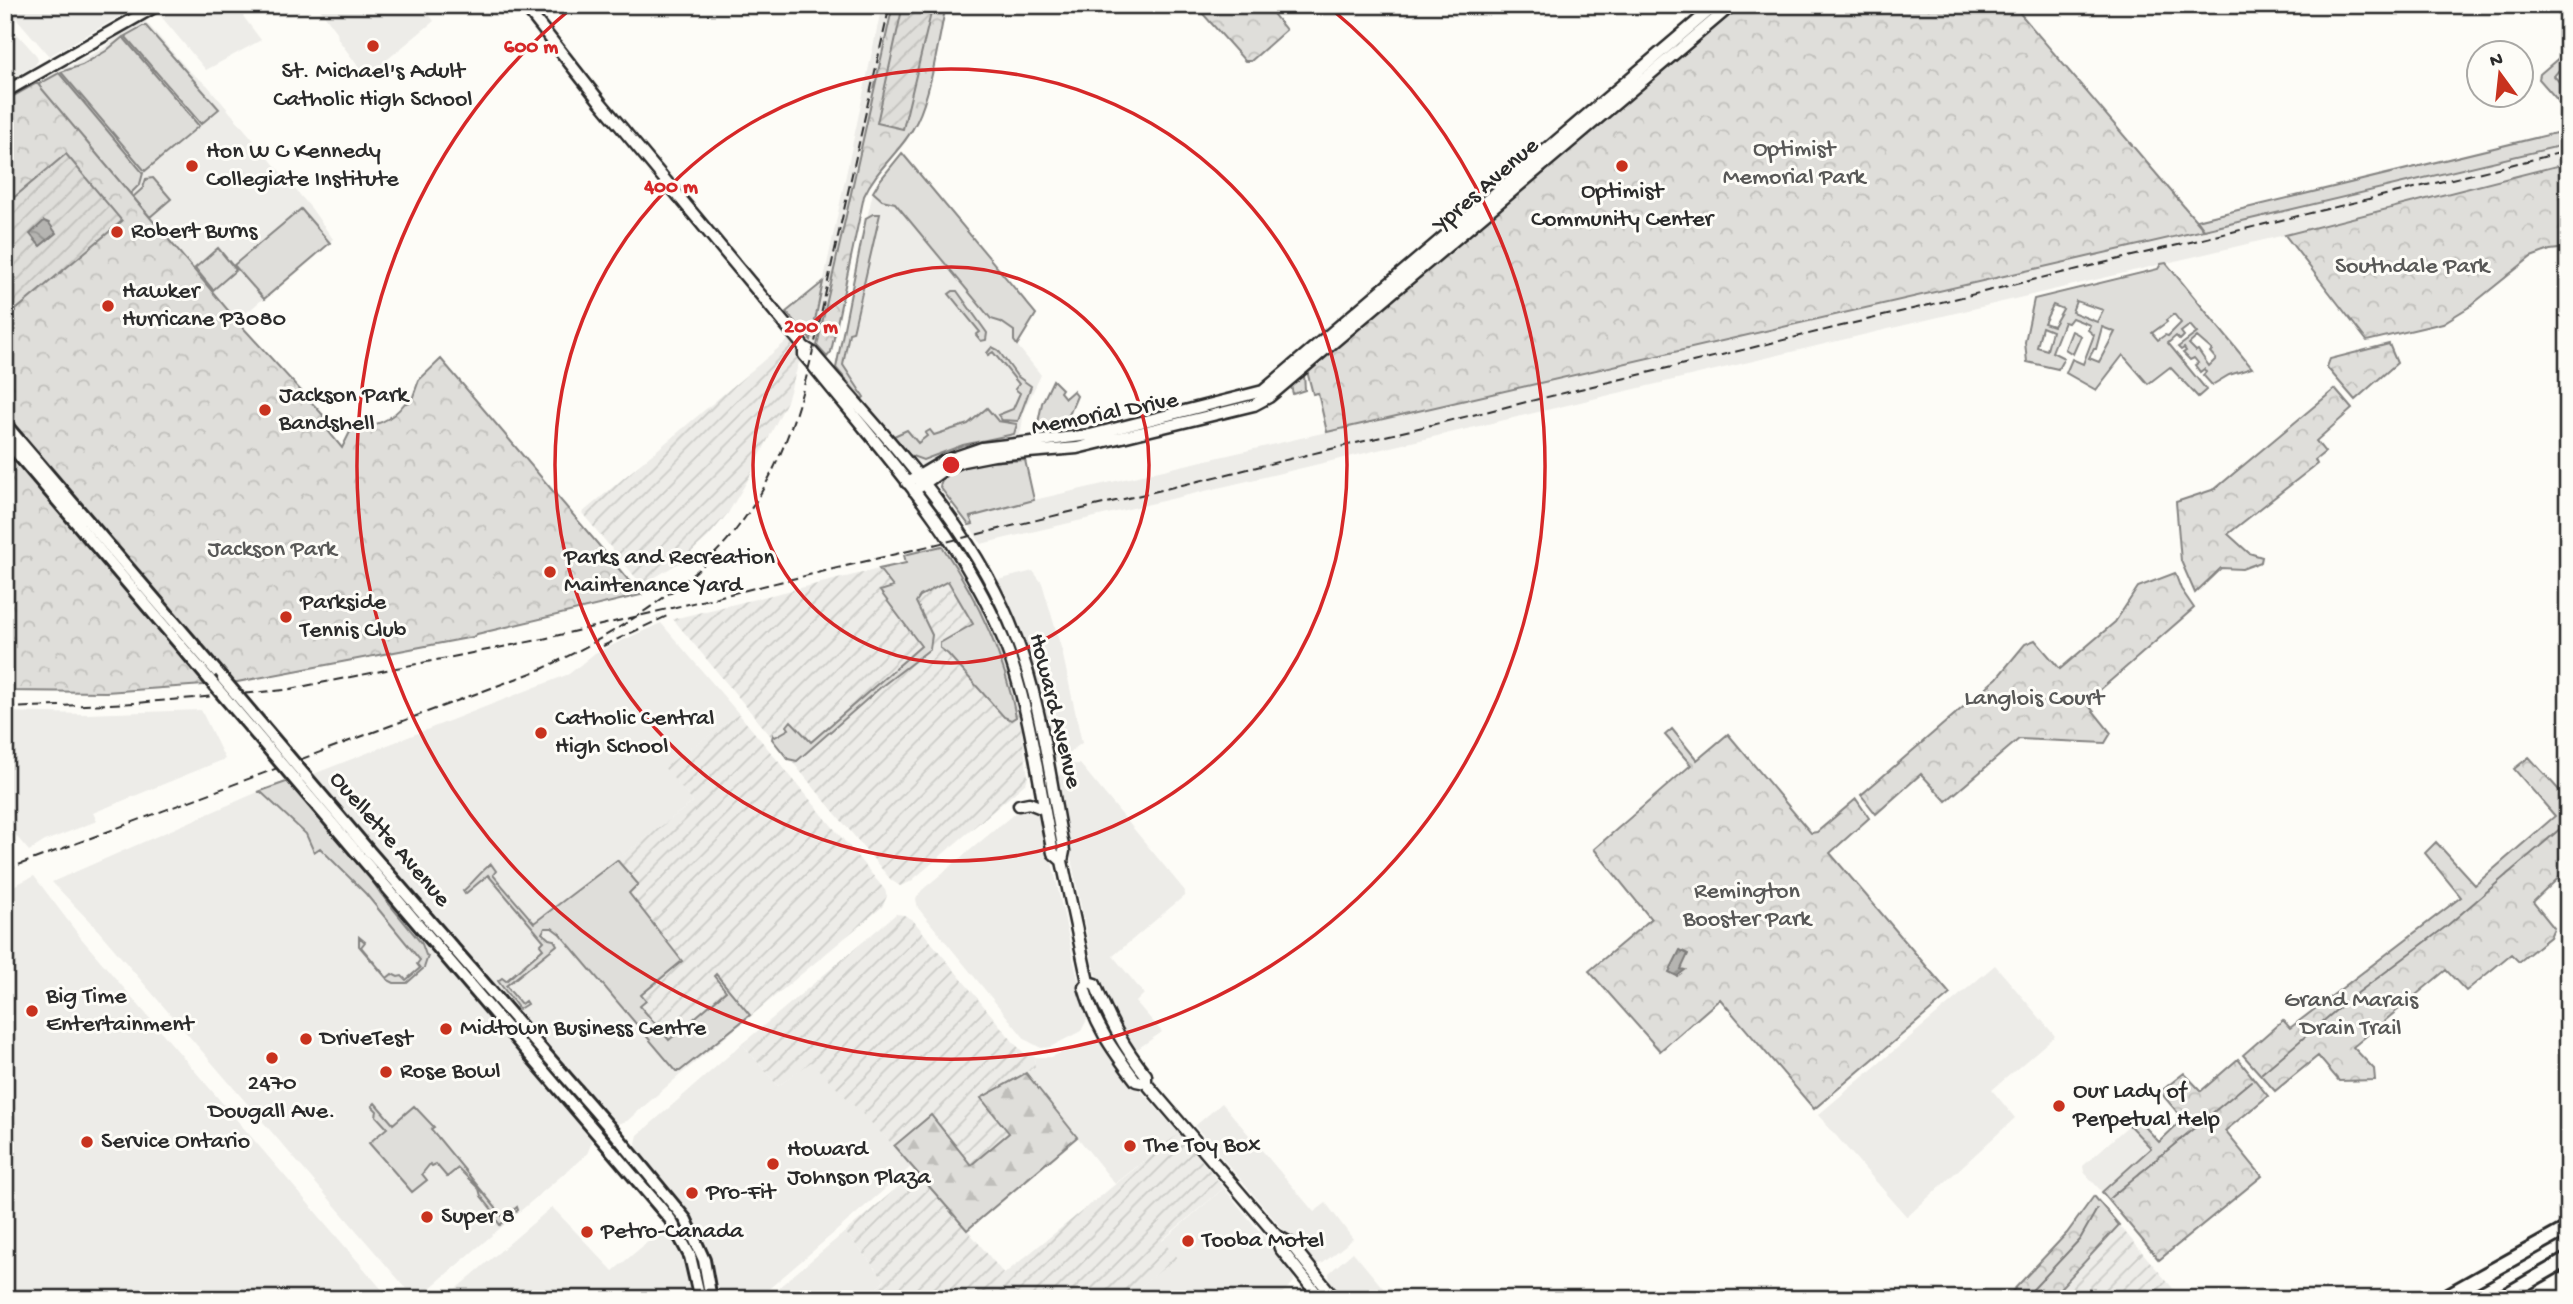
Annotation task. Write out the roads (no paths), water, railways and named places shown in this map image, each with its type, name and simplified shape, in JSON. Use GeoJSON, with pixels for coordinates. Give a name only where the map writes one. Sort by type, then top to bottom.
{"type":"FeatureCollection","features":[{"type":"Feature","properties":{"kind":"highway"},"geometry":{"type":"LineString","coordinates":[[2441,1299],[2568,1228]]}},
{"type":"Feature","properties":{"kind":"highway"},"geometry":{"type":"LineString","coordinates":[[2499,1299],[2568,1259]]}},
{"type":"Feature","properties":{"kind":"main road"},"geometry":{"type":"LineString","coordinates":[[5,92],[159,5]]}},
{"type":"Feature","properties":{"kind":"main road","name":"Howard Avenue"},"geometry":{"type":"LineString","coordinates":[[524,5],[803,347],[812,352],[921,479],[972,550],[996,592],[1016,638],[1035,703],[1064,851],[1062,861],[1088,982],[1095,984],[1111,1024],[1131,1057],[1146,1075],[1146,1083],[1276,1235],[1290,1242],[1335,1299]]}},
{"type":"Feature","properties":{"kind":"main road","name":"Ypres Avenue"},"geometry":{"type":"LineString","coordinates":[[1266,394],[1716,5]]}},
{"type":"Feature","properties":{"kind":"main road","name":"Ypres Avenue"},"geometry":{"type":"LineString","coordinates":[[1266,394],[1732,5]]}},
{"type":"Feature","properties":{"kind":"main road","name":"Howard Avenue"},"geometry":{"type":"LineString","coordinates":[[803,347],[804,355],[911,487],[961,556],[986,601],[1016,675],[1053,853],[1062,861]]}},
{"type":"Feature","properties":{"kind":"main road","name":"Memorial Drive"},"geometry":{"type":"LineString","coordinates":[[911,487],[944,461],[982,448],[1090,435],[1266,394]]}},
{"type":"Feature","properties":{"kind":"main road","name":"Ouellette Avenue"},"geometry":{"type":"LineString","coordinates":[[5,424],[105,548],[670,1219],[690,1256],[699,1299]]}},
{"type":"Feature","properties":{"kind":"main road","name":"Ouellette Avenue"},"geometry":{"type":"LineString","coordinates":[[5,439],[105,548]]}},
{"type":"Feature","properties":{"kind":"main road"},"geometry":{"type":"LineString","coordinates":[[1019,805],[1029,803],[1044,809]]}},
{"type":"Feature","properties":{"kind":"main road","name":"Ouellette Avenue"},"geometry":{"type":"LineString","coordinates":[[364,853],[610,1128],[686,1220],[704,1260],[711,1299]]}},
{"type":"Feature","properties":{"kind":"main road","name":"Howard Avenue"},"geometry":{"type":"LineString","coordinates":[[1276,1235],[1280,1248],[1321,1299]]}},
{"type":"Feature","properties":{"kind":"water"},"geometry":{"type":"Polygon","coordinates":[[[44,221],[49,223],[56,233],[40,246],[30,234],[44,221]]]}},
{"type":"Feature","properties":{"kind":"water"},"geometry":{"type":"Polygon","coordinates":[[[1680,950],[1688,954],[1681,969],[1685,970],[1677,976],[1669,972],[1680,950]]]}},
{"type":"Feature","properties":{"kind":"waterway"},"geometry":{"type":"LineString","coordinates":[[2262,1073],[2347,1001],[2448,925],[2568,822]]}},
{"type":"Feature","properties":{"kind":"waterway"},"geometry":{"type":"LineString","coordinates":[[2111,1197],[2251,1081]]}},
{"type":"Feature","properties":{"kind":"waterway"},"geometry":{"type":"LineString","coordinates":[[2024,1299],[2080,1239],[2097,1209]]}},
{"type":"Feature","properties":{"kind":"railway"},"geometry":{"type":"LineString","coordinates":[[5,870],[542,669],[622,626],[674,590],[719,549],[759,496],[790,431],[819,325],[890,5]]}},
{"type":"Feature","properties":{"kind":"railway"},"geometry":{"type":"LineString","coordinates":[[5,708],[136,703],[285,690],[543,639],[2568,151]]}},
{"type":"Feature","properties":{"kind":"railway"},"geometry":{"type":"LineString","coordinates":[[603,646],[667,616]]}},
{"type":"Feature","properties":{"kind":"place","name":"St. Michael's Adult Catholic High School"},"geometry":{"type":"Point","coordinates":[373,46]}},
{"type":"Feature","properties":{"kind":"place","name":"Hon W C Kennedy Collegiate Institute"},"geometry":{"type":"Point","coordinates":[192,166]}},
{"type":"Feature","properties":{"kind":"place","name":"Optimist Community Center"},"geometry":{"type":"Point","coordinates":[1622,166]}},
{"type":"Feature","properties":{"kind":"place","name":"Robert Burns"},"geometry":{"type":"Point","coordinates":[117,232]}},
{"type":"Feature","properties":{"kind":"place","name":"Hawker Hurricane P3080"},"geometry":{"type":"Point","coordinates":[108,306]}},
{"type":"Feature","properties":{"kind":"place","name":"Jackson Park Bandshell"},"geometry":{"type":"Point","coordinates":[265,410]}},
{"type":"Feature","properties":{"kind":"place","name":"Parks and Recreation Maintenance Yard"},"geometry":{"type":"Point","coordinates":[550,572]}},
{"type":"Feature","properties":{"kind":"place","name":"Parkside Tennis Club"},"geometry":{"type":"Point","coordinates":[286,617]}},
{"type":"Feature","properties":{"kind":"place","name":"Catholic Central High School"},"geometry":{"type":"Point","coordinates":[541,733]}},
{"type":"Feature","properties":{"kind":"place","name":"Big Time Entertainment"},"geometry":{"type":"Point","coordinates":[32,1011]}},
{"type":"Feature","properties":{"kind":"place","name":"Midtown Business Centre"},"geometry":{"type":"Point","coordinates":[446,1029]}},
{"type":"Feature","properties":{"kind":"place","name":"DriveTest"},"geometry":{"type":"Point","coordinates":[306,1039]}},
{"type":"Feature","properties":{"kind":"place","name":"2470 Dougall Ave."},"geometry":{"type":"Point","coordinates":[272,1058]}},
{"type":"Feature","properties":{"kind":"place","name":"Rose Bowl"},"geometry":{"type":"Point","coordinates":[386,1072]}},
{"type":"Feature","properties":{"kind":"place","name":"Our Lady of Perpetual Help"},"geometry":{"type":"Point","coordinates":[2059,1106]}},
{"type":"Feature","properties":{"kind":"place","name":"Service Ontario"},"geometry":{"type":"Point","coordinates":[87,1142]}},
{"type":"Feature","properties":{"kind":"place","name":"The Toy Box"},"geometry":{"type":"Point","coordinates":[1130,1146]}},
{"type":"Feature","properties":{"kind":"place","name":"Howard Johnson Plaza"},"geometry":{"type":"Point","coordinates":[773,1164]}},
{"type":"Feature","properties":{"kind":"place","name":"Pro-Fit"},"geometry":{"type":"Point","coordinates":[692,1193]}},
{"type":"Feature","properties":{"kind":"place","name":"Super 8"},"geometry":{"type":"Point","coordinates":[427,1217]}},
{"type":"Feature","properties":{"kind":"place","name":"Petro-Canada"},"geometry":{"type":"Point","coordinates":[587,1232]}},
{"type":"Feature","properties":{"kind":"place","name":"Tooba Motel"},"geometry":{"type":"Point","coordinates":[1188,1241]}},
{"type":"Feature","properties":{"kind":"park label","name":"Optimist Memorial Park"},"geometry":{"type":"Point","coordinates":[1794,164]}},
{"type":"Feature","properties":{"kind":"park label","name":"Southdale Park"},"geometry":{"type":"Point","coordinates":[2412,267]}},
{"type":"Feature","properties":{"kind":"park label","name":"Jackson Park"},"geometry":{"type":"Point","coordinates":[272,550]}},
{"type":"Feature","properties":{"kind":"park label","name":"Langlois Court"},"geometry":{"type":"Point","coordinates":[2034,699]}},
{"type":"Feature","properties":{"kind":"park label","name":"Remington Booster Park"},"geometry":{"type":"Point","coordinates":[1747,906]}},
{"type":"Feature","properties":{"kind":"park label","name":"Grand Marais Drain Trail"},"geometry":{"type":"Point","coordinates":[2351,1015]}}]}
